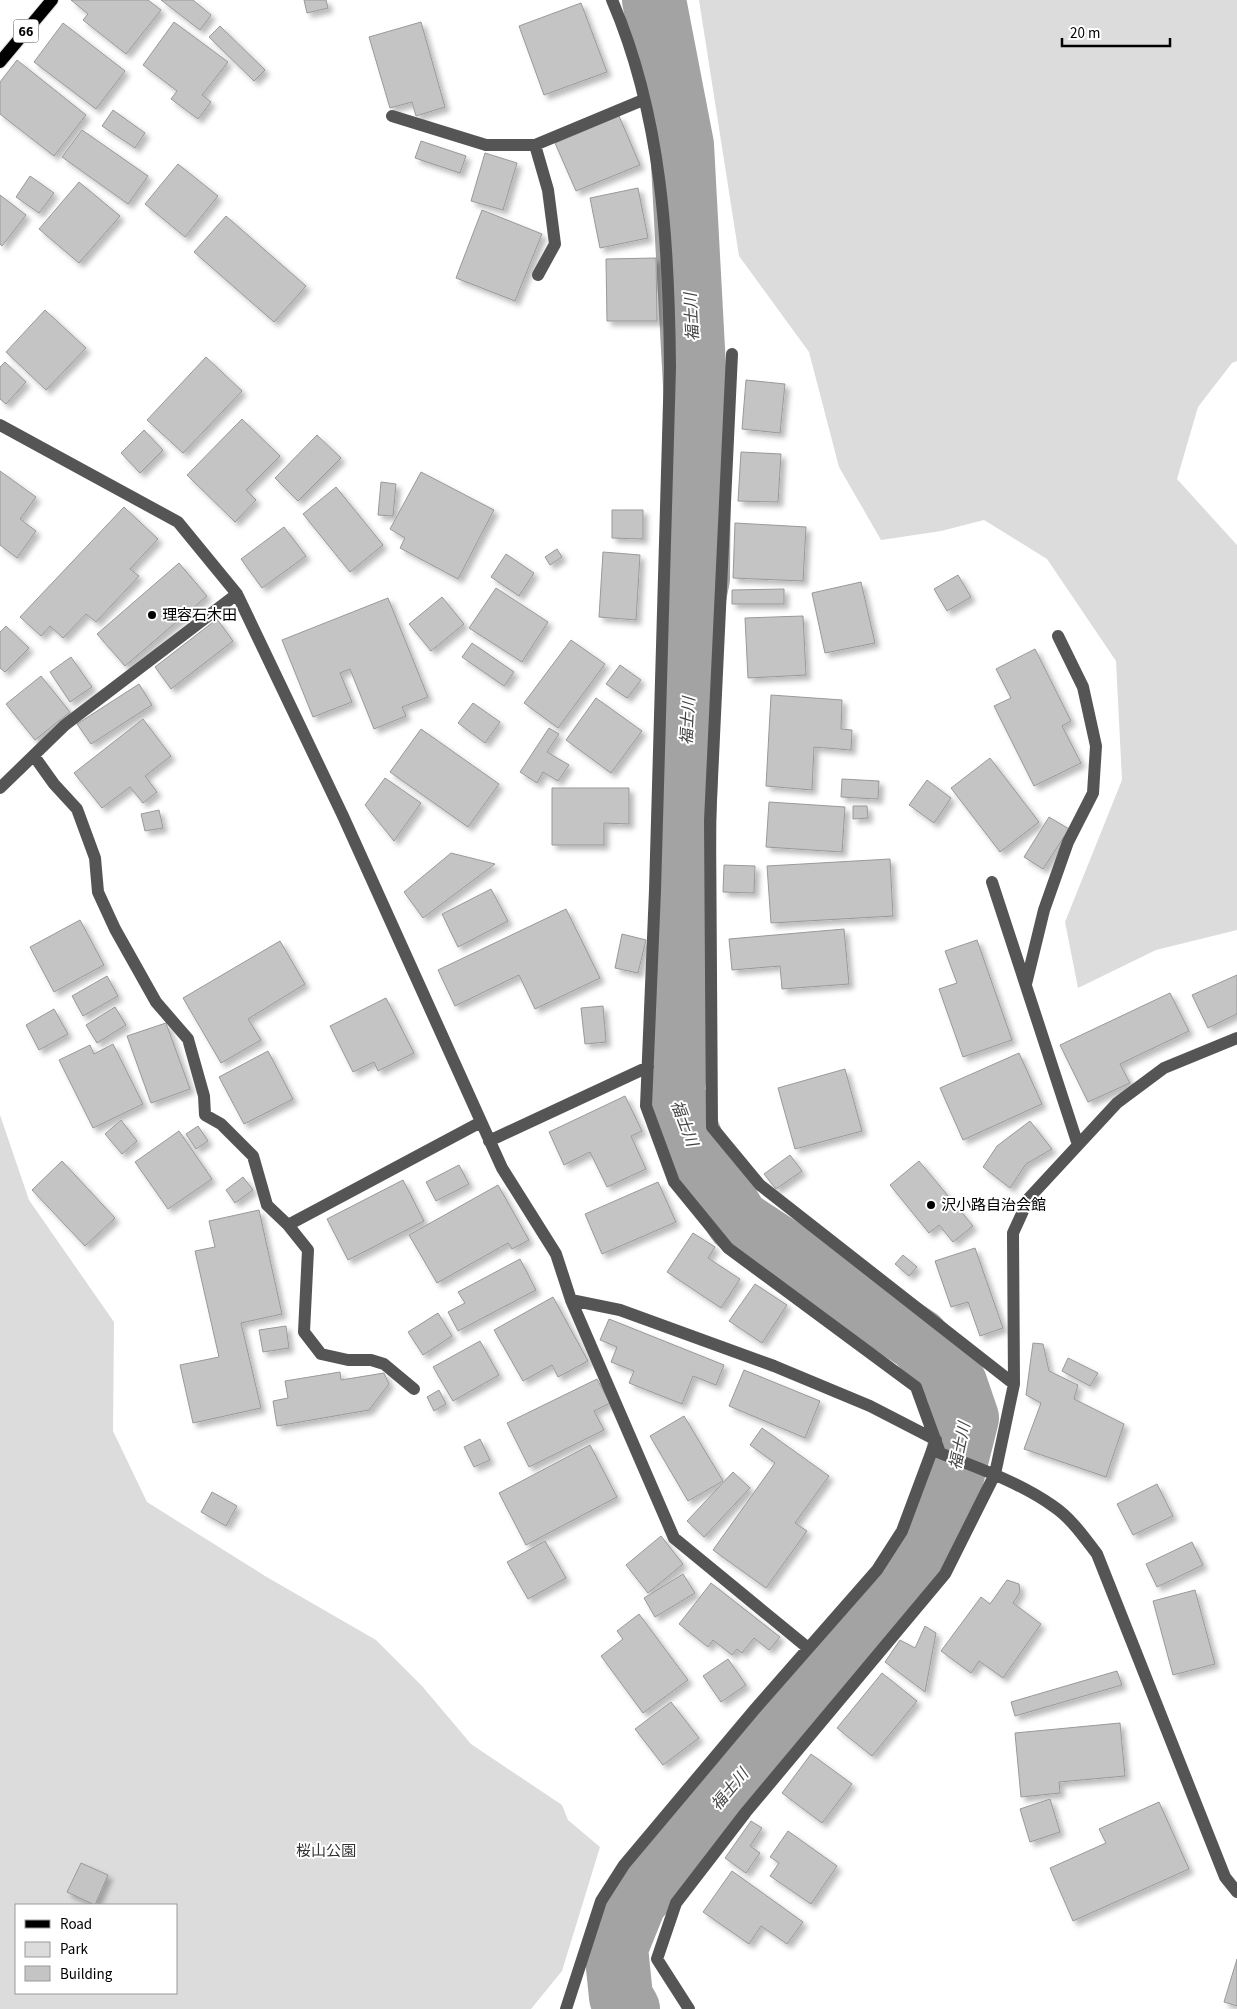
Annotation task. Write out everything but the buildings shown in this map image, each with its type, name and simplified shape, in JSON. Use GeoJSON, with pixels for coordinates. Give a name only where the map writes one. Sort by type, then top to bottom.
{"type":"FeatureCollection","features":[{"type":"Feature","properties":{"kind":"main road","name":"66"},"geometry":{"type":"LineString","coordinates":[[0,62],[52,0]]}},
{"type":"Feature","properties":{"kind":"street"},"geometry":{"type":"LineString","coordinates":[[612,0],[629,39],[658,160],[670,282],[670,349],[655,890],[646,1106],[674,1182],[728,1248],[916,1387],[940,1453],[995,1474],[1053,1506],[1079,1530],[1097,1554],[1225,1877],[1237,1892]]}},
{"type":"Feature","properties":{"kind":"street"},"geometry":{"type":"LineString","coordinates":[[392,116],[486,145],[535,145],[643,100]]}},
{"type":"Feature","properties":{"kind":"street"},"geometry":{"type":"LineString","coordinates":[[535,145],[548,190],[555,244],[538,275]]}},
{"type":"Feature","properties":{"kind":"street"},"geometry":{"type":"LineString","coordinates":[[732,354],[710,821],[712,1127],[760,1185],[1014,1384]]}},
{"type":"Feature","properties":{"kind":"street"},"geometry":{"type":"LineString","coordinates":[[0,425],[178,522],[237,594],[343,816],[502,1168],[556,1254],[571,1300],[674,1538],[808,1648]]}},
{"type":"Feature","properties":{"kind":"street"},"geometry":{"type":"LineString","coordinates":[[0,788],[65,725],[237,594]]}},
{"type":"Feature","properties":{"kind":"street"},"geometry":{"type":"LineString","coordinates":[[1026,984],[1044,910],[1068,842],[1093,793],[1096,746],[1083,687],[1058,636]]}},
{"type":"Feature","properties":{"kind":"street"},"geometry":{"type":"LineString","coordinates":[[34,756],[54,784],[77,809],[95,858],[98,892],[115,929],[156,1002],[188,1039],[204,1096],[205,1115],[221,1124],[253,1156],[267,1205],[288,1225],[308,1250],[304,1332],[321,1354],[348,1360],[371,1360],[384,1364],[414,1388]]}},
{"type":"Feature","properties":{"kind":"street"},"geometry":{"type":"LineString","coordinates":[[992,882],[1078,1145]]}},
{"type":"Feature","properties":{"kind":"street"},"geometry":{"type":"LineString","coordinates":[[689,2009],[657,1959],[676,1903],[746,1812],[945,1574],[995,1474],[1014,1384],[1013,1233],[1029,1198],[1117,1103],[1164,1068],[1237,1038]]}},
{"type":"Feature","properties":{"kind":"street"},"geometry":{"type":"LineString","coordinates":[[489,1140],[648,1067]]}},
{"type":"Feature","properties":{"kind":"street"},"geometry":{"type":"LineString","coordinates":[[288,1225],[481,1122]]}},
{"type":"Feature","properties":{"kind":"street"},"geometry":{"type":"LineString","coordinates":[[571,1300],[620,1310],[774,1366],[870,1406],[936,1440]]}},
{"type":"Feature","properties":{"kind":"street"},"geometry":{"type":"LineString","coordinates":[[566,2009],[601,1901],[624,1864],[877,1570],[902,1531],[936,1440]]}},
{"type":"Feature","properties":{"kind":"green space"},"geometry":{"type":"Polygon","coordinates":[[[699,0],[1237,0],[1237,361],[1232,363],[1198,407],[1177,479],[1237,545],[1237,930],[1156,950],[1078,988],[1065,922],[1122,780],[1116,661],[1047,559],[984,520],[941,531],[881,540],[839,467],[809,352],[739,256],[699,0]]]}},
{"type":"Feature","properties":{"kind":"green space","name":"桜山公園"},"geometry":{"type":"Polygon","coordinates":[[[0,1115],[29,1200],[114,1322],[113,1431],[147,1502],[265,1576],[376,1640],[422,1686],[471,1744],[562,1805],[568,1820],[600,1847],[562,1971],[531,2009],[0,2009],[0,1115]]]}},
{"type":"Feature","properties":{"kind":"waterway","name":"福士川"},"geometry":{"type":"LineString","coordinates":[[628,2009],[621,1997],[616,1948],[635,1901],[910,1574],[943,1513],[967,1418],[955,1383],[918,1340],[738,1221],[698,1157],[673,1094],[681,994],[686,755],[693,603],[698,578],[699,460],[682,145],[654,0]]}},
{"type":"Feature","properties":{"kind":"place","name":"理容石木田"},"geometry":{"type":"Point","coordinates":[152,615]}},
{"type":"Feature","properties":{"kind":"place","name":"沢小路自治会館"},"geometry":{"type":"Point","coordinates":[931,1205]}}]}
